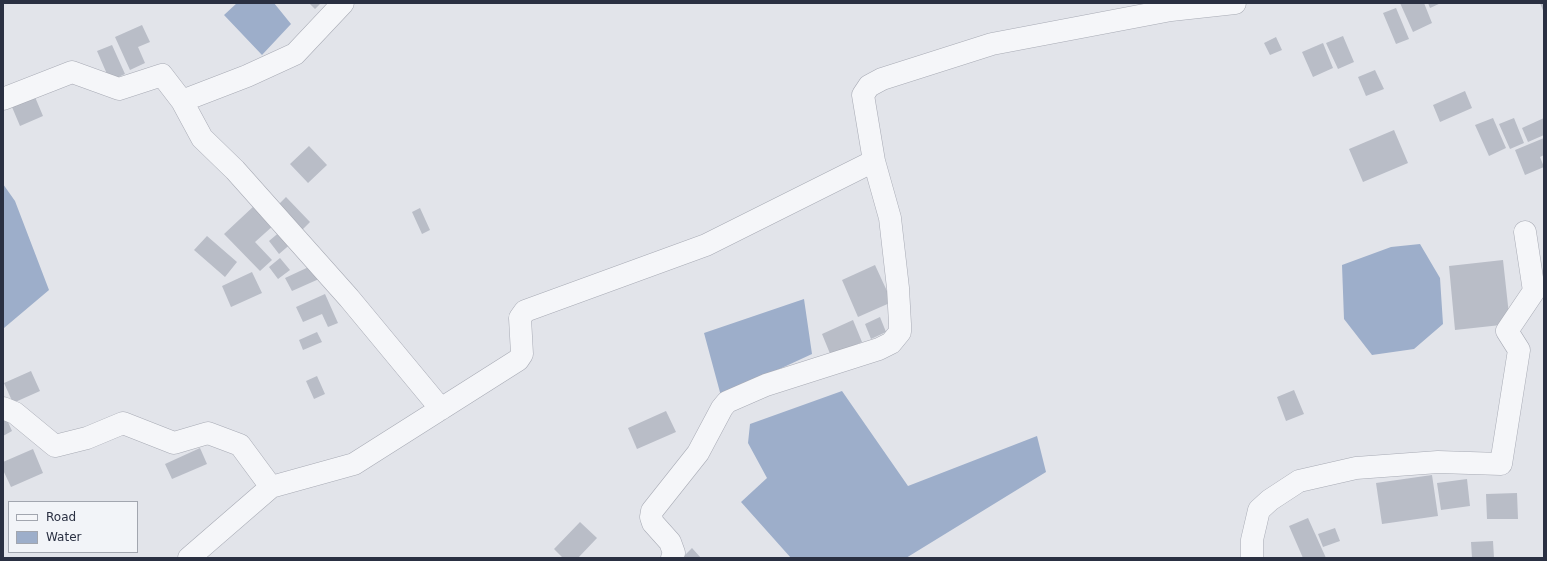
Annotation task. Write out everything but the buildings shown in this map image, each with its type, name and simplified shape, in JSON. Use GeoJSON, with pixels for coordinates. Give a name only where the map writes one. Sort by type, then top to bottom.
{"type":"FeatureCollection","features":[{"type":"Feature","properties":{"kind":"street"},"geometry":{"type":"LineString","coordinates":[[182,101],[247,76],[295,54],[343,3]]}},
{"type":"Feature","properties":{"kind":"street"},"geometry":{"type":"LineString","coordinates":[[672,558],[674,553],[670,542],[653,523],[651,517],[652,511],[698,453],[722,408],[727,402],[766,385],[879,350],[891,343],[900,332],[898,288],[890,218],[874,161],[863,95],[869,86],[882,79],[992,44],[1171,10],[1235,3]]}},
{"type":"Feature","properties":{"kind":"street"},"geometry":{"type":"LineString","coordinates":[[3,99],[72,72],[119,89],[162,75],[182,101],[202,138],[235,170],[350,298],[441,409]]}},
{"type":"Feature","properties":{"kind":"street"},"geometry":{"type":"LineString","coordinates":[[189,558],[271,487],[354,464],[518,360],[522,354],[520,318],[525,311],[706,245],[874,161]]}},
{"type":"Feature","properties":{"kind":"street"},"geometry":{"type":"LineString","coordinates":[[1252,558],[1252,540],[1259,510],[1270,500],[1299,481],[1356,468],[1438,462],[1501,464],[1519,350],[1507,331],[1534,292],[1525,232]]}},
{"type":"Feature","properties":{"kind":"street"},"geometry":{"type":"LineString","coordinates":[[3,408],[15,413],[55,446],[88,438],[122,424],[174,443],[208,434],[240,445],[271,487]]}},
{"type":"Feature","properties":{"kind":"water"},"geometry":{"type":"Polygon","coordinates":[[[237,3],[274,3],[291,24],[262,55],[224,15],[237,3]]]}},
{"type":"Feature","properties":{"kind":"water"},"geometry":{"type":"Polygon","coordinates":[[[3,184],[15,201],[49,290],[4,328],[3,327],[3,184]]]}},
{"type":"Feature","properties":{"kind":"water"},"geometry":{"type":"Polygon","coordinates":[[[1420,244],[1440,278],[1443,324],[1414,349],[1372,355],[1344,319],[1342,265],[1391,247],[1420,244]]]}},
{"type":"Feature","properties":{"kind":"water"},"geometry":{"type":"Polygon","coordinates":[[[804,299],[812,354],[721,396],[704,333],[804,299]]]}},
{"type":"Feature","properties":{"kind":"water"},"geometry":{"type":"Polygon","coordinates":[[[842,391],[908,486],[1037,436],[1046,472],[906,558],[791,558],[741,502],[767,478],[748,443],[750,424],[842,391]]]}}]}
